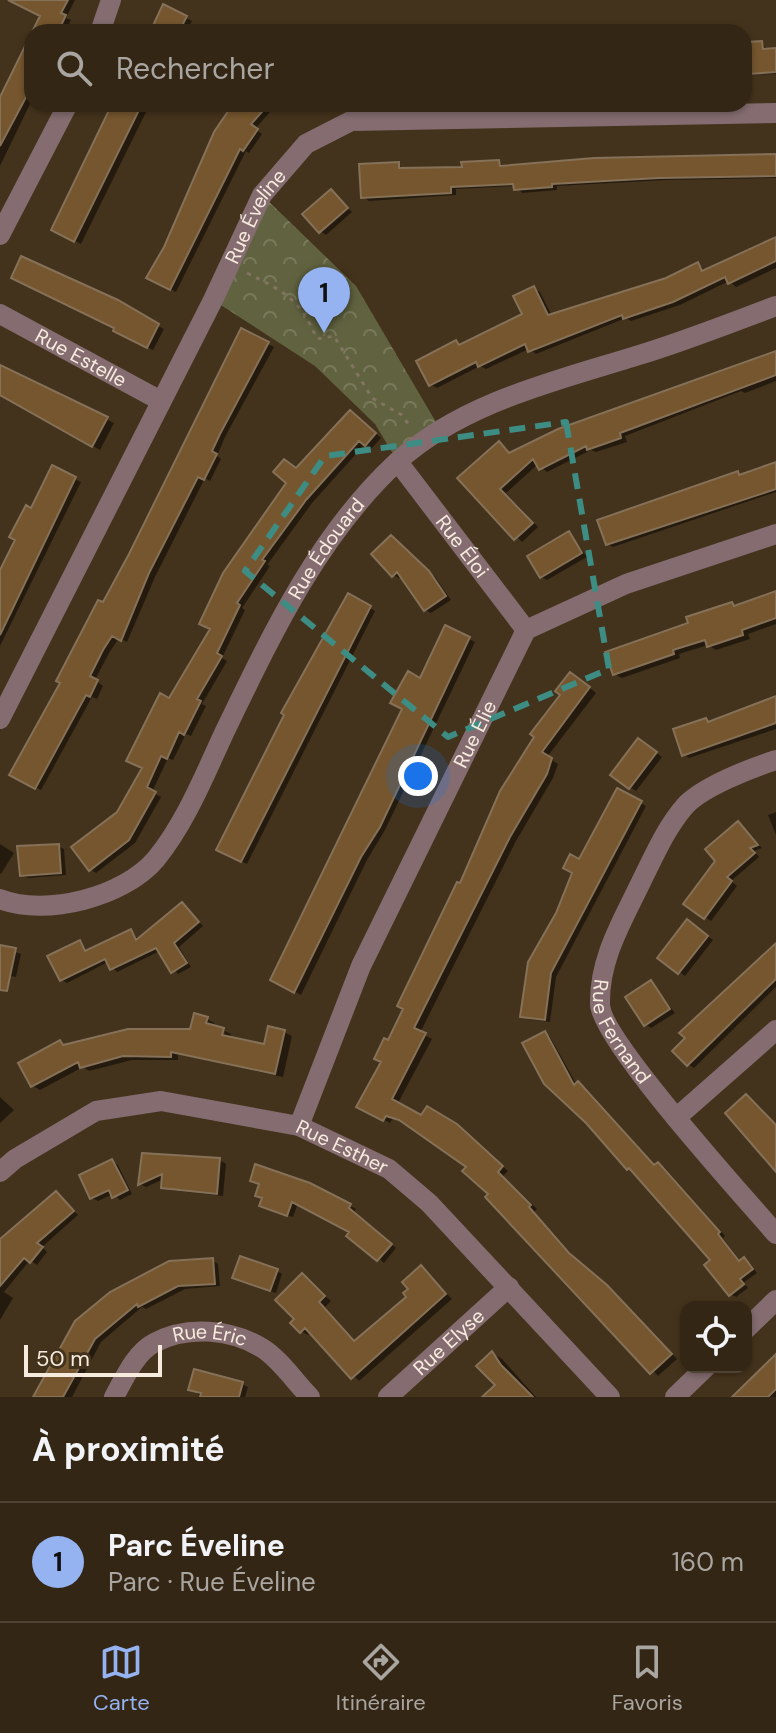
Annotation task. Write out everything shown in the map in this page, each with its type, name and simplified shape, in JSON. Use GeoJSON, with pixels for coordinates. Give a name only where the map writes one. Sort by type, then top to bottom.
{"type":"FeatureCollection","features":[{"type":"Feature","properties":{"kind":"street"},"geometry":{"type":"LineString","coordinates":[[103,24],[111,0]]}},
{"type":"Feature","properties":{"kind":"street"},"geometry":{"type":"LineString","coordinates":[[0,235],[64,112]]}},
{"type":"Feature","properties":{"kind":"street","name":"Rue Éveline"},"geometry":{"type":"LineString","coordinates":[[0,719],[262,195],[306,144],[351,121],[776,113]]}},
{"type":"Feature","properties":{"kind":"street","name":"Rue Édouard"},"geometry":{"type":"LineString","coordinates":[[0,899],[50,908],[126,885],[155,859],[195,795],[272,633],[346,515],[422,442],[440,429],[515,394],[680,342],[776,306]]}},
{"type":"Feature","properties":{"kind":"street","name":"Rue Estelle"},"geometry":{"type":"LineString","coordinates":[[0,314],[161,401]]}},
{"type":"Feature","properties":{"kind":"street","name":"Rue Éloi"},"geometry":{"type":"LineString","coordinates":[[398,462],[526,630]]}},
{"type":"Feature","properties":{"kind":"street"},"geometry":{"type":"LineString","coordinates":[[526,630],[626,584],[776,534]]}},
{"type":"Feature","properties":{"kind":"street","name":"Rue Élie"},"geometry":{"type":"LineString","coordinates":[[299,1126],[361,966],[526,630]]}},
{"type":"Feature","properties":{"kind":"street","name":"Rue Fernand"},"geometry":{"type":"LineString","coordinates":[[776,760],[748,769],[687,804],[664,835],[605,958],[599,1007],[607,1028],[676,1118],[776,1234]]}},
{"type":"Feature","properties":{"kind":"street"},"geometry":{"type":"LineString","coordinates":[[676,1118],[776,1030]]}},
{"type":"Feature","properties":{"kind":"street","name":"Rue Esther"},"geometry":{"type":"LineString","coordinates":[[0,1172],[15,1159],[96,1111],[161,1101],[299,1126],[389,1169],[429,1203],[606,1396]]}},
{"type":"Feature","properties":{"kind":"street","name":"Rue Elyse"},"geometry":{"type":"LineString","coordinates":[[388,1397],[509,1287]]}},
{"type":"Feature","properties":{"kind":"street"},"geometry":{"type":"LineString","coordinates":[[752,1323],[776,1300]]}},
{"type":"Feature","properties":{"kind":"street","name":"Rue Éric"},"geometry":{"type":"LineString","coordinates":[[114,1397],[134,1362],[154,1343],[200,1331],[227,1332],[264,1349],[310,1397]]}},
{"type":"Feature","properties":{"kind":"street"},"geometry":{"type":"LineString","coordinates":[[675,1397],[700,1373]]}},
{"type":"Feature","properties":{"kind":"path"},"geometry":{"type":"LineString","coordinates":[[230,264],[290,294],[308,317],[317,339],[334,336],[372,398],[402,415],[422,442]]}},
{"type":"Feature","properties":{"kind":"highlighted area"},"geometry":{"type":"Polygon","coordinates":[[[566,422],[609,669],[448,737],[245,571],[325,456],[566,422]]]}},
{"type":"Feature","properties":{"kind":"green space"},"geometry":{"type":"Polygon","coordinates":[[[262,195],[356,286],[440,429],[398,462],[375,424],[315,366],[213,300],[262,195]]]}},
{"type":"Feature","properties":{"kind":"building"},"geometry":{"type":"Polygon","coordinates":[[[8,0],[68,0],[61,13],[66,15],[62,24],[36,24],[40,16],[8,0]]]}},
{"type":"Feature","properties":{"kind":"building"},"geometry":{"type":"Polygon","coordinates":[[[163,4],[187,16],[183,24],[154,24],[163,4]]]}},
{"type":"Feature","properties":{"kind":"building"},"geometry":{"type":"Polygon","coordinates":[[[762,41],[763,49],[776,48],[776,72],[752,74],[752,42],[762,41]]]}},
{"type":"Feature","properties":{"kind":"building"},"geometry":{"type":"Polygon","coordinates":[[[24,48],[24,101],[0,146],[0,97],[24,48]]]}},
{"type":"Feature","properties":{"kind":"building"},"geometry":{"type":"Polygon","coordinates":[[[108,112],[138,112],[74,242],[51,230],[108,112]]]}},
{"type":"Feature","properties":{"kind":"building"},"geometry":{"type":"Polygon","coordinates":[[[228,112],[262,112],[251,124],[258,129],[243,151],[240,149],[170,290],[146,278],[164,247],[214,132],[228,112]]]}},
{"type":"Feature","properties":{"kind":"building"},"geometry":{"type":"Polygon","coordinates":[[[776,154],[776,176],[659,178],[552,184],[552,187],[514,190],[513,184],[451,187],[451,193],[361,198],[359,164],[399,162],[399,168],[462,167],[461,162],[499,160],[500,166],[594,158],[776,154]]]}},
{"type":"Feature","properties":{"kind":"building"},"geometry":{"type":"Polygon","coordinates":[[[331,189],[348,208],[319,233],[302,214],[331,189]]]}},
{"type":"Feature","properties":{"kind":"building"},"geometry":{"type":"Polygon","coordinates":[[[776,237],[776,261],[728,284],[725,277],[673,302],[623,319],[622,315],[528,352],[525,344],[478,367],[476,362],[429,386],[416,361],[456,340],[459,345],[522,314],[513,296],[534,286],[548,315],[666,278],[698,262],[702,271],[776,237]]]}},
{"type":"Feature","properties":{"kind":"building"},"geometry":{"type":"Polygon","coordinates":[[[21,256],[118,300],[159,324],[147,348],[113,331],[114,328],[11,278],[21,256]]]}},
{"type":"Feature","properties":{"kind":"building"},"geometry":{"type":"Polygon","coordinates":[[[241,328],[269,342],[220,434],[212,451],[217,454],[204,480],[198,477],[149,573],[121,641],[112,636],[103,650],[90,676],[98,680],[90,697],[86,695],[35,789],[9,775],[60,683],[56,681],[98,600],[103,602],[129,554],[241,328]]]}},
{"type":"Feature","properties":{"kind":"building"},"geometry":{"type":"Polygon","coordinates":[[[776,351],[776,375],[620,433],[621,438],[587,450],[586,446],[539,470],[533,459],[500,489],[533,523],[514,540],[457,478],[499,441],[509,453],[558,429],[776,351]]]}},
{"type":"Feature","properties":{"kind":"building"},"geometry":{"type":"Polygon","coordinates":[[[0,365],[108,417],[92,447],[0,395],[0,365]]]}},
{"type":"Feature","properties":{"kind":"building"},"geometry":{"type":"Polygon","coordinates":[[[350,410],[376,433],[365,446],[359,441],[306,500],[262,560],[265,561],[237,603],[240,605],[217,653],[222,656],[197,699],[201,701],[184,735],[179,732],[167,759],[161,756],[147,787],[156,792],[129,840],[89,871],[71,847],[117,812],[142,768],[126,761],[160,693],[169,698],[210,629],[199,624],[223,573],[286,483],[273,472],[284,459],[296,468],[350,410]]]}},
{"type":"Feature","properties":{"kind":"building"},"geometry":{"type":"Polygon","coordinates":[[[776,462],[776,489],[606,545],[597,520],[738,471],[739,475],[776,462]]]}},
{"type":"Feature","properties":{"kind":"building"},"geometry":{"type":"Polygon","coordinates":[[[52,465],[76,477],[0,635],[0,570],[15,540],[9,537],[26,505],[31,508],[52,465]]]}},
{"type":"Feature","properties":{"kind":"building"},"geometry":{"type":"Polygon","coordinates":[[[569,531],[582,553],[540,578],[527,556],[569,531]]]}},
{"type":"Feature","properties":{"kind":"building"},"geometry":{"type":"Polygon","coordinates":[[[391,535],[429,571],[446,596],[424,611],[397,572],[392,577],[371,554],[391,535]]]}},
{"type":"Feature","properties":{"kind":"building"},"geometry":{"type":"Polygon","coordinates":[[[776,591],[776,618],[742,630],[743,635],[707,647],[705,640],[613,675],[605,652],[688,623],[686,617],[732,602],[734,606],[776,591]]]}},
{"type":"Feature","properties":{"kind":"building"},"geometry":{"type":"Polygon","coordinates":[[[348,593],[371,606],[241,862],[216,850],[284,715],[281,713],[348,593]]]}},
{"type":"Feature","properties":{"kind":"building"},"geometry":{"type":"Polygon","coordinates":[[[445,625],[470,637],[380,827],[361,857],[294,993],[270,980],[402,709],[390,703],[408,671],[420,678],[445,625]]]}},
{"type":"Feature","properties":{"kind":"building"},"geometry":{"type":"Polygon","coordinates":[[[570,672],[590,687],[542,752],[552,758],[547,774],[510,837],[414,1028],[426,1033],[392,1099],[421,1115],[427,1106],[457,1124],[503,1166],[498,1172],[531,1205],[529,1207],[569,1253],[607,1285],[672,1354],[650,1374],[485,1197],[488,1194],[462,1171],[466,1167],[399,1120],[386,1116],[383,1121],[356,1107],[381,1062],[374,1059],[384,1038],[388,1040],[403,1009],[397,1006],[457,882],[460,883],[500,791],[534,737],[530,734],[560,695],[555,691],[570,672]]]}},
{"type":"Feature","properties":{"kind":"building"},"geometry":{"type":"Polygon","coordinates":[[[776,696],[776,723],[682,756],[673,729],[706,718],[708,722],[776,696]]]}},
{"type":"Feature","properties":{"kind":"building"},"geometry":{"type":"Polygon","coordinates":[[[638,738],[657,752],[629,789],[610,775],[638,738]]]}},
{"type":"Feature","properties":{"kind":"building"},"geometry":{"type":"Polygon","coordinates":[[[617,788],[642,801],[551,973],[545,1020],[520,1017],[528,962],[556,913],[572,873],[563,868],[570,854],[579,859],[617,788]]]}},
{"type":"Feature","properties":{"kind":"building"},"geometry":{"type":"Polygon","coordinates":[[[738,821],[758,845],[750,848],[755,853],[727,877],[732,881],[704,919],[683,904],[715,861],[705,849],[738,821]]]}},
{"type":"Feature","properties":{"kind":"building"},"geometry":{"type":"Polygon","coordinates":[[[59,844],[61,873],[20,876],[17,846],[59,844]]]}},
{"type":"Feature","properties":{"kind":"building"},"geometry":{"type":"Polygon","coordinates":[[[182,902],[199,922],[174,943],[187,963],[171,973],[156,948],[110,970],[105,959],[60,981],[47,956],[80,940],[85,951],[131,929],[136,940],[182,902]]]}},
{"type":"Feature","properties":{"kind":"building"},"geometry":{"type":"Polygon","coordinates":[[[687,919],[708,936],[678,974],[657,958],[687,919]]]}},
{"type":"Feature","properties":{"kind":"building"},"geometry":{"type":"Polygon","coordinates":[[[776,943],[776,979],[687,1066],[672,1051],[685,1038],[679,1033],[776,943]]]}},
{"type":"Feature","properties":{"kind":"building"},"geometry":{"type":"Polygon","coordinates":[[[0,945],[16,948],[7,991],[0,990],[0,945]]]}},
{"type":"Feature","properties":{"kind":"building"},"geometry":{"type":"Polygon","coordinates":[[[651,980],[670,1009],[644,1026],[625,997],[651,980]]]}},
{"type":"Feature","properties":{"kind":"building"},"geometry":{"type":"Polygon","coordinates":[[[194,1013],[208,1017],[206,1023],[224,1028],[222,1035],[264,1044],[268,1026],[285,1030],[275,1074],[171,1052],[171,1057],[123,1056],[80,1068],[78,1062],[31,1087],[18,1063],[60,1040],[63,1045],[128,1029],[190,1029],[194,1013]]]}},
{"type":"Feature","properties":{"kind":"building"},"geometry":{"type":"Polygon","coordinates":[[[545,1031],[574,1085],[578,1081],[654,1165],[658,1162],[720,1232],[718,1234],[739,1261],[744,1257],[753,1269],[740,1279],[744,1284],[729,1296],[704,1265],[710,1260],[629,1168],[627,1170],[586,1123],[544,1084],[522,1043],[545,1031]]]}},
{"type":"Feature","properties":{"kind":"building"},"geometry":{"type":"Polygon","coordinates":[[[746,1094],[776,1125],[776,1172],[725,1113],[746,1094]]]}},
{"type":"Feature","properties":{"kind":"building"},"geometry":{"type":"Polygon","coordinates":[[[142,1153],[220,1158],[217,1194],[161,1188],[162,1174],[138,1185],[142,1153]]]}},
{"type":"Feature","properties":{"kind":"building"},"geometry":{"type":"Polygon","coordinates":[[[112,1159],[128,1190],[112,1198],[109,1190],[90,1199],[79,1175],[112,1159]]]}},
{"type":"Feature","properties":{"kind":"building"},"geometry":{"type":"Polygon","coordinates":[[[255,1164],[310,1183],[351,1204],[349,1208],[392,1244],[377,1261],[346,1236],[349,1232],[292,1202],[287,1216],[259,1206],[262,1198],[255,1196],[259,1184],[250,1181],[255,1164]]]}},
{"type":"Feature","properties":{"kind":"building"},"geometry":{"type":"Polygon","coordinates":[[[56,1191],[74,1211],[37,1243],[43,1247],[30,1263],[24,1258],[0,1286],[0,1239],[56,1191]]]}},
{"type":"Feature","properties":{"kind":"building"},"geometry":{"type":"Polygon","coordinates":[[[240,1256],[278,1269],[270,1291],[232,1278],[240,1256]]]}},
{"type":"Feature","properties":{"kind":"building"},"geometry":{"type":"Polygon","coordinates":[[[213,1258],[215,1284],[178,1286],[138,1307],[137,1304],[95,1339],[63,1397],[33,1397],[75,1321],[110,1292],[169,1261],[213,1258]]]}},
{"type":"Feature","properties":{"kind":"building"},"geometry":{"type":"Polygon","coordinates":[[[421,1265],[446,1294],[351,1379],[305,1328],[300,1333],[290,1323],[294,1319],[275,1300],[302,1273],[325,1296],[319,1302],[354,1341],[406,1297],[403,1293],[408,1289],[402,1282],[421,1265]]]}},
{"type":"Feature","properties":{"kind":"building"},"geometry":{"type":"Polygon","coordinates":[[[492,1351],[501,1365],[533,1397],[482,1397],[495,1385],[476,1366],[492,1351]]]}},
{"type":"Feature","properties":{"kind":"building"},"geometry":{"type":"Polygon","coordinates":[[[776,1354],[776,1389],[768,1397],[732,1397],[776,1354]]]}},
{"type":"Feature","properties":{"kind":"building"},"geometry":{"type":"Polygon","coordinates":[[[194,1369],[243,1382],[239,1397],[200,1397],[201,1393],[188,1390],[194,1369]]]}},
{"type":"Feature","properties":{"kind":"place","name":"Parc Éveline"},"geometry":{"type":"Point","coordinates":[324,333]}}]}
